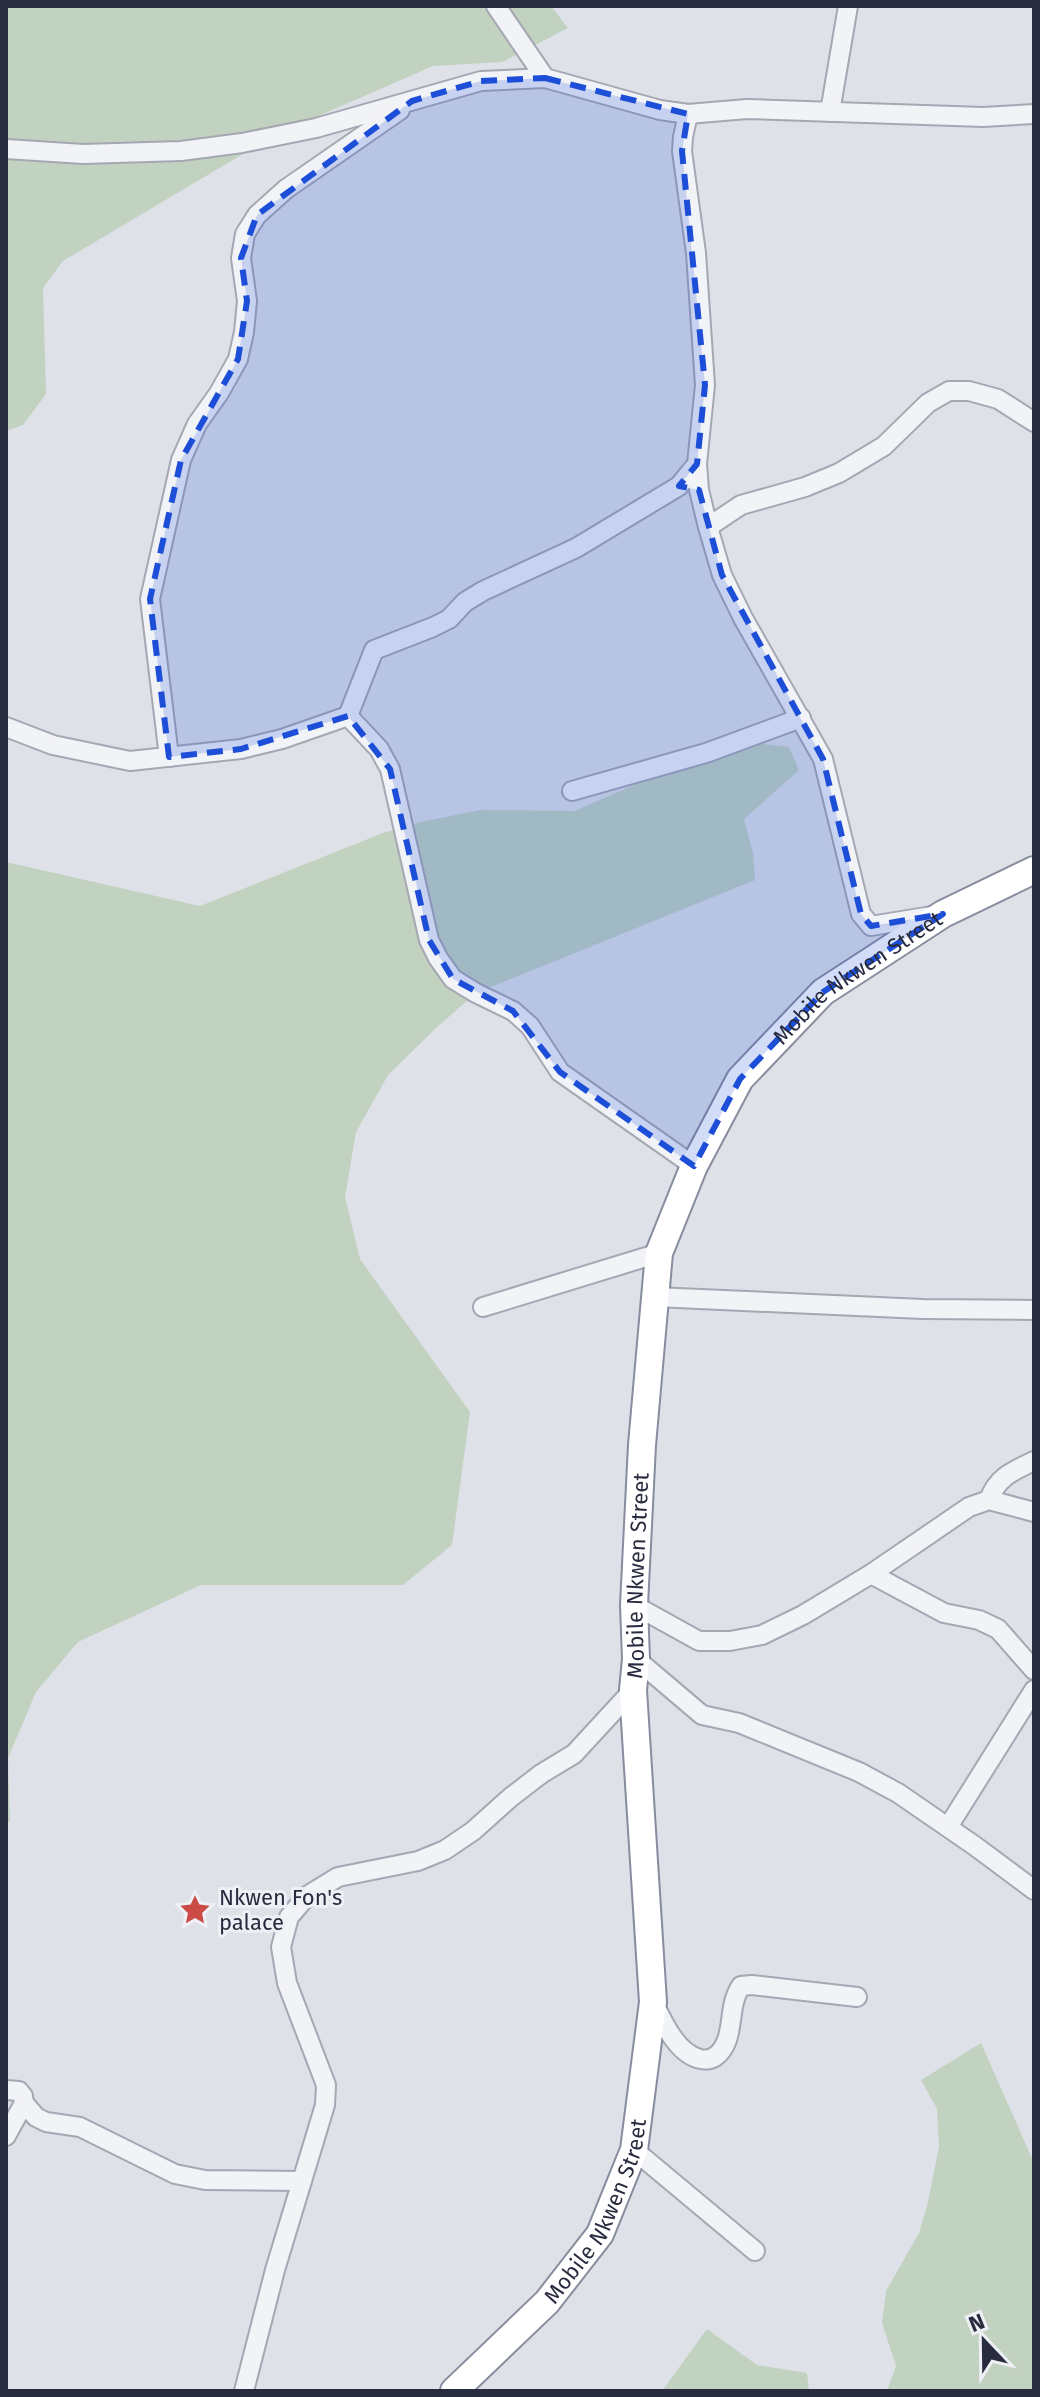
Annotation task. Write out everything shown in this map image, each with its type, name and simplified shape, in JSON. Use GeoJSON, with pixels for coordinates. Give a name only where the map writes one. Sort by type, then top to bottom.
{"type":"FeatureCollection","features":[{"type":"Feature","properties":{"kind":"highway","name":"Mobile Nkwen Street"},"geometry":{"type":"LineString","coordinates":[[454,2391],[547,2302],[600,2234],[634,2150],[653,2002],[633,1690],[636,1659],[634,1605],[642,1445],[659,1253],[694,1166],[740,1079],[823,992],[943,914],[1034,870]]}},
{"type":"Feature","properties":{"kind":"street"},"geometry":{"type":"LineString","coordinates":[[496,6],[545,78]]}},
{"type":"Feature","properties":{"kind":"street"},"geometry":{"type":"LineString","coordinates":[[830,112],[848,6]]}},
{"type":"Feature","properties":{"kind":"street"},"geometry":{"type":"LineString","coordinates":[[6,149],[83,154],[181,151],[242,143],[301,131],[481,81],[545,78],[660,110],[688,114],[747,109],[983,117],[1034,114]]}},
{"type":"Feature","properties":{"kind":"street"},"geometry":{"type":"LineString","coordinates":[[169,757],[150,599],[181,460],[197,424],[238,359],[247,301],[241,258],[245,234],[257,215],[286,189],[412,101]]}},
{"type":"Feature","properties":{"kind":"street"},"geometry":{"type":"LineString","coordinates":[[688,114],[682,151],[696,253],[705,385],[697,464],[699,490],[722,575],[823,759],[861,914],[871,926],[943,914]]}},
{"type":"Feature","properties":{"kind":"street"},"geometry":{"type":"LineString","coordinates":[[708,527],[741,505],[805,487],[839,473],[884,446],[928,403],[949,391],[969,391],[998,399],[1034,422]]}},
{"type":"Feature","properties":{"kind":"street"},"geometry":{"type":"LineString","coordinates":[[6,727],[53,745],[130,761],[241,749],[282,739],[348,716],[374,650],[449,619],[465,602],[483,591],[576,548],[679,486],[697,464]]}},
{"type":"Feature","properties":{"kind":"street"},"geometry":{"type":"LineString","coordinates":[[679,486],[699,490]]}},
{"type":"Feature","properties":{"kind":"street"},"geometry":{"type":"LineString","coordinates":[[348,716],[379,749],[390,769],[429,940],[453,979],[513,1011],[530,1026],[560,1072],[694,1166]]}},
{"type":"Feature","properties":{"kind":"street"},"geometry":{"type":"LineString","coordinates":[[572,791],[706,753],[801,718]]}},
{"type":"Feature","properties":{"kind":"street"},"geometry":{"type":"LineString","coordinates":[[483,1307],[659,1253]]}},
{"type":"Feature","properties":{"kind":"street"},"geometry":{"type":"LineString","coordinates":[[655,1297],[923,1309],[1034,1310]]}},
{"type":"Feature","properties":{"kind":"street"},"geometry":{"type":"LineString","coordinates":[[989,1500],[999,1480],[1034,1461]]}},
{"type":"Feature","properties":{"kind":"street"},"geometry":{"type":"LineString","coordinates":[[634,1605],[699,1641],[730,1641],[762,1635],[803,1615],[871,1574],[969,1507],[989,1500],[1034,1512]]}},
{"type":"Feature","properties":{"kind":"street"},"geometry":{"type":"LineString","coordinates":[[871,1574],[944,1613],[979,1620],[998,1629],[1034,1670]]}},
{"type":"Feature","properties":{"kind":"street"},"geometry":{"type":"LineString","coordinates":[[636,1659],[702,1715],[739,1723],[859,1772],[898,1793],[1034,1890]]}},
{"type":"Feature","properties":{"kind":"street"},"geometry":{"type":"LineString","coordinates":[[244,2391],[275,2270],[325,2105],[326,2085],[287,1983],[281,1947],[289,1917],[307,1896],[338,1877],[418,1861],[464,1838],[521,1789],[574,1754],[633,1690]]}},
{"type":"Feature","properties":{"kind":"street"},"geometry":{"type":"LineString","coordinates":[[948,1827],[1034,1690]]}},
{"type":"Feature","properties":{"kind":"street"},"geometry":{"type":"LineString","coordinates":[[653,2002],[672,2038],[696,2059],[710,2060],[721,2054],[728,2037],[735,1995],[741,1986],[857,1997]]}},
{"type":"Feature","properties":{"kind":"street"},"geometry":{"type":"LineString","coordinates":[[6,2090],[19,2091],[36,2117],[46,2122],[80,2127],[175,2174],[205,2180],[302,2181]]}},
{"type":"Feature","properties":{"kind":"street"},"geometry":{"type":"LineString","coordinates":[[6,2136],[24,2103]]}},
{"type":"Feature","properties":{"kind":"street"},"geometry":{"type":"LineString","coordinates":[[634,2150],[755,2251]]}},
{"type":"Feature","properties":{"kind":"highlighted area"},"geometry":{"type":"Polygon","coordinates":[[[545,78],[688,114],[682,151],[705,385],[697,464],[679,486],[699,490],[722,575],[823,759],[861,914],[871,926],[943,914],[823,992],[740,1079],[694,1166],[560,1072],[513,1011],[453,979],[429,940],[390,769],[348,716],[241,749],[169,757],[150,599],[181,460],[238,359],[247,301],[241,258],[257,215],[412,101],[481,81],[545,78]]]}},
{"type":"Feature","properties":{"kind":"green space"},"geometry":{"type":"Polygon","coordinates":[[[6,6],[551,6],[568,28],[502,62],[433,66],[275,135],[63,261],[43,288],[46,394],[23,425],[6,431],[6,6]]]}},
{"type":"Feature","properties":{"kind":"green space"},"geometry":{"type":"Polygon","coordinates":[[[741,741],[789,747],[799,770],[744,819],[753,853],[755,880],[476,993],[388,1075],[356,1132],[345,1197],[360,1259],[470,1412],[452,1545],[403,1585],[201,1585],[78,1642],[36,1692],[8,1758],[10,1821],[6,1824],[6,862],[200,906],[383,833],[421,822],[481,810],[575,811],[706,753],[741,741]]]}},
{"type":"Feature","properties":{"kind":"green space"},"geometry":{"type":"Polygon","coordinates":[[[981,2043],[1034,2163],[1034,2391],[887,2391],[896,2366],[882,2323],[886,2291],[919,2233],[939,2147],[937,2109],[921,2080],[981,2043]]]}},
{"type":"Feature","properties":{"kind":"green space"},"geometry":{"type":"Polygon","coordinates":[[[707,2329],[757,2365],[807,2373],[809,2391],[662,2391],[707,2329]]]}},
{"type":"Feature","properties":{"kind":"place","name":"Nkwen Fon's palace"},"geometry":{"type":"Point","coordinates":[195,1910]}}]}
